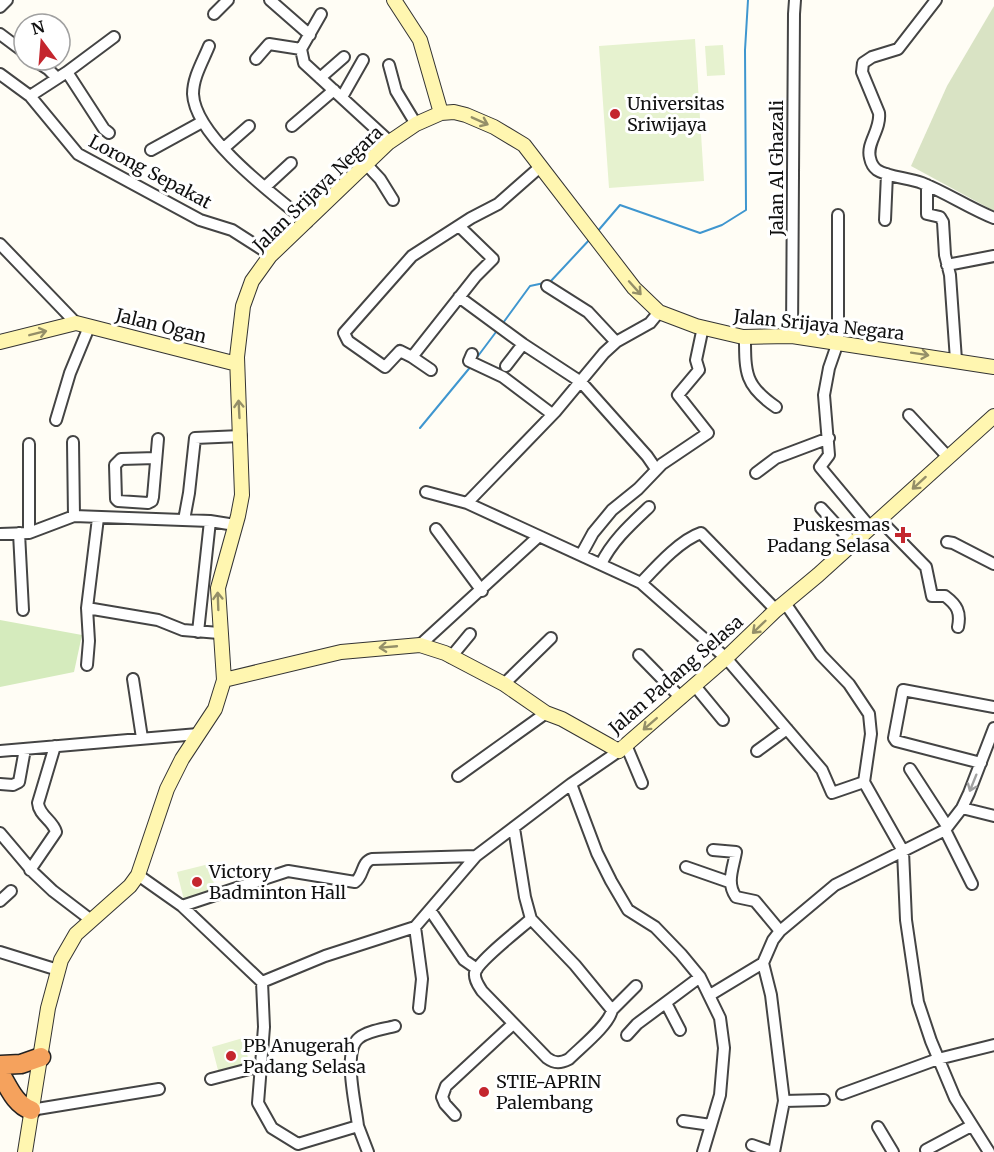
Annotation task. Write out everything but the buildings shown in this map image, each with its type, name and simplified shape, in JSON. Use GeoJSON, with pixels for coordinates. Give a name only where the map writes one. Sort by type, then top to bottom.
{"type":"FeatureCollection","features":[{"type":"Feature","properties":{"kind":"highway"},"geometry":{"type":"LineString","coordinates":[[0,1065],[21,1064],[40,1057]]}},
{"type":"Feature","properties":{"kind":"highway"},"geometry":{"type":"LineString","coordinates":[[0,1073],[18,1101],[31,1115]]}},
{"type":"Feature","properties":{"kind":"highway"},"geometry":{"type":"LineString","coordinates":[[2,1091],[21,1116],[31,1115]]}},
{"type":"Feature","properties":{"kind":"main road"},"geometry":{"type":"LineString","coordinates":[[394,0],[420,40],[441,113]]}},
{"type":"Feature","properties":{"kind":"main road","name":"Jalan Srijaya Negara"},"geometry":{"type":"LineString","coordinates":[[25,1152],[48,1008],[61,960],[76,934],[130,886],[138,875],[167,789],[182,759],[215,709],[221,694],[224,680],[219,633],[218,588],[242,495],[237,364],[243,306],[252,281],[271,255],[390,142],[416,124],[441,113],[454,112],[494,127],[524,145],[634,288],[659,312],[703,327],[745,337],[792,336],[994,367]]}},
{"type":"Feature","properties":{"kind":"main road","name":"Jalan Ogan"},"geometry":{"type":"LineString","coordinates":[[0,342],[82,325],[237,364]]}},
{"type":"Feature","properties":{"kind":"main road","name":"Jalan Padang Selasa"},"geometry":{"type":"LineString","coordinates":[[224,680],[341,652],[420,645],[451,657],[504,684],[546,713],[623,748],[695,686],[994,416]]}},
{"type":"Feature","properties":{"kind":"street"},"geometry":{"type":"LineString","coordinates":[[0,7],[7,0]]}},
{"type":"Feature","properties":{"kind":"street"},"geometry":{"type":"LineString","coordinates":[[214,14],[228,0]]}},
{"type":"Feature","properties":{"kind":"street"},"geometry":{"type":"LineString","coordinates":[[270,0],[310,35]]}},
{"type":"Feature","properties":{"kind":"street","name":"Jalan Al Ghazali"},"geometry":{"type":"LineString","coordinates":[[792,336],[795,0]]}},
{"type":"Feature","properties":{"kind":"street"},"geometry":{"type":"LineString","coordinates":[[936,0],[898,49],[872,57],[862,63],[862,72],[880,120],[868,150],[870,160],[876,170],[927,185],[994,218]]}},
{"type":"Feature","properties":{"kind":"street"},"geometry":{"type":"LineString","coordinates":[[321,14],[301,49],[304,63],[390,142]]}},
{"type":"Feature","properties":{"kind":"street"},"geometry":{"type":"LineString","coordinates":[[72,68],[114,38]]}},
{"type":"Feature","properties":{"kind":"street"},"geometry":{"type":"LineString","coordinates":[[256,59],[269,44],[301,49]]}},
{"type":"Feature","properties":{"kind":"street"},"geometry":{"type":"LineString","coordinates":[[209,46],[194,82],[193,96],[202,122],[224,148],[265,187],[307,222]]}},
{"type":"Feature","properties":{"kind":"street"},"geometry":{"type":"LineString","coordinates":[[320,78],[344,57]]}},
{"type":"Feature","properties":{"kind":"street"},"geometry":{"type":"LineString","coordinates":[[292,126],[338,93],[363,60]]}},
{"type":"Feature","properties":{"kind":"street"},"geometry":{"type":"LineString","coordinates":[[389,64],[396,91],[416,124]]}},
{"type":"Feature","properties":{"kind":"street"},"geometry":{"type":"LineString","coordinates":[[51,72],[57,78]]}},
{"type":"Feature","properties":{"kind":"street"},"geometry":{"type":"LineString","coordinates":[[30,96],[67,72],[104,129],[109,133]]}},
{"type":"Feature","properties":{"kind":"street","name":"Lorong Sepakat"},"geometry":{"type":"LineString","coordinates":[[0,74],[30,96],[78,154],[200,220],[232,230],[271,255]]}},
{"type":"Feature","properties":{"kind":"street"},"geometry":{"type":"LineString","coordinates":[[151,150],[202,122]]}},
{"type":"Feature","properties":{"kind":"street"},"geometry":{"type":"LineString","coordinates":[[224,148],[249,126]]}},
{"type":"Feature","properties":{"kind":"street"},"geometry":{"type":"LineString","coordinates":[[265,187],[291,163]]}},
{"type":"Feature","properties":{"kind":"street"},"geometry":{"type":"LineString","coordinates":[[366,164],[380,179],[393,200]]}},
{"type":"Feature","properties":{"kind":"street"},"geometry":{"type":"LineString","coordinates":[[431,370],[400,351],[385,367],[348,341],[344,333],[412,256],[498,204],[540,167]]}},
{"type":"Feature","properties":{"kind":"street"},"geometry":{"type":"LineString","coordinates":[[885,220],[886,174]]}},
{"type":"Feature","properties":{"kind":"street"},"geometry":{"type":"LineString","coordinates":[[927,185],[927,214],[942,219],[950,275],[956,360]]}},
{"type":"Feature","properties":{"kind":"street"},"geometry":{"type":"LineString","coordinates":[[838,215],[838,342],[829,368],[824,395],[829,455],[822,463],[821,469],[875,523],[926,567],[932,596],[945,596],[958,609],[960,616],[958,627]]}},
{"type":"Feature","properties":{"kind":"street"},"geometry":{"type":"LineString","coordinates":[[412,357],[459,297],[493,259],[460,227]]}},
{"type":"Feature","properties":{"kind":"street"},"geometry":{"type":"LineString","coordinates":[[0,244],[82,325],[56,420]]}},
{"type":"Feature","properties":{"kind":"street"},"geometry":{"type":"LineString","coordinates":[[947,265],[994,256]]}},
{"type":"Feature","properties":{"kind":"street"},"geometry":{"type":"LineString","coordinates":[[548,286],[588,312],[616,342]]}},
{"type":"Feature","properties":{"kind":"street"},"geometry":{"type":"LineString","coordinates":[[459,297],[523,345],[580,382],[656,469]]}},
{"type":"Feature","properties":{"kind":"street"},"geometry":{"type":"LineString","coordinates":[[467,503],[552,414],[616,342],[650,323],[659,312]]}},
{"type":"Feature","properties":{"kind":"street"},"geometry":{"type":"LineString","coordinates":[[581,555],[592,533],[612,510],[638,489],[656,469],[708,433],[678,395],[699,370],[696,360],[703,327]]}},
{"type":"Feature","properties":{"kind":"street"},"geometry":{"type":"LineString","coordinates":[[745,337],[747,376],[760,394],[776,407]]}},
{"type":"Feature","properties":{"kind":"street"},"geometry":{"type":"LineString","coordinates":[[506,366],[523,345]]}},
{"type":"Feature","properties":{"kind":"street"},"geometry":{"type":"LineString","coordinates":[[472,354],[469,361],[503,377],[552,414]]}},
{"type":"Feature","properties":{"kind":"street"},"geometry":{"type":"LineString","coordinates":[[909,415],[948,457]]}},
{"type":"Feature","properties":{"kind":"street"},"geometry":{"type":"LineString","coordinates":[[184,520],[195,438],[241,436]]}},
{"type":"Feature","properties":{"kind":"street"},"geometry":{"type":"LineString","coordinates":[[756,473],[783,455],[829,438]]}},
{"type":"Feature","properties":{"kind":"street"},"geometry":{"type":"LineString","coordinates":[[156,458],[121,459],[115,465],[116,499],[121,502],[135,503],[152,501],[158,439]]}},
{"type":"Feature","properties":{"kind":"street"},"geometry":{"type":"LineString","coordinates":[[73,442],[74,516]]}},
{"type":"Feature","properties":{"kind":"street"},"geometry":{"type":"LineString","coordinates":[[23,610],[28,444]]}},
{"type":"Feature","properties":{"kind":"street"},"geometry":{"type":"LineString","coordinates":[[426,492],[467,503],[641,583],[726,658],[822,770],[832,793],[864,782]]}},
{"type":"Feature","properties":{"kind":"street"},"geometry":{"type":"LineString","coordinates":[[135,503],[135,518]]}},
{"type":"Feature","properties":{"kind":"street"},"geometry":{"type":"LineString","coordinates":[[600,564],[608,550],[626,529],[649,507]]}},
{"type":"Feature","properties":{"kind":"street"},"geometry":{"type":"LineString","coordinates":[[821,508],[853,543]]}},
{"type":"Feature","properties":{"kind":"street"},"geometry":{"type":"LineString","coordinates":[[0,534],[24,533],[74,516],[210,521],[235,525]]}},
{"type":"Feature","properties":{"kind":"street"},"geometry":{"type":"LineString","coordinates":[[87,665],[89,641],[87,608],[98,518]]}},
{"type":"Feature","properties":{"kind":"street"},"geometry":{"type":"LineString","coordinates":[[198,632],[210,521]]}},
{"type":"Feature","properties":{"kind":"street"},"geometry":{"type":"LineString","coordinates":[[436,529],[482,591]]}},
{"type":"Feature","properties":{"kind":"street"},"geometry":{"type":"LineString","coordinates":[[641,583],[662,561],[692,537],[701,533],[781,607],[849,684],[867,709],[871,734],[864,782],[903,851],[910,960],[918,1002],[954,1098],[989,1152]]}},
{"type":"Feature","properties":{"kind":"street"},"geometry":{"type":"LineString","coordinates":[[420,645],[482,591],[539,536]]}},
{"type":"Feature","properties":{"kind":"street"},"geometry":{"type":"LineString","coordinates":[[947,542],[994,564]]}},
{"type":"Feature","properties":{"kind":"street"},"geometry":{"type":"LineString","coordinates":[[87,608],[158,620],[183,630],[219,633]]}},
{"type":"Feature","properties":{"kind":"street"},"geometry":{"type":"LineString","coordinates":[[451,657],[470,634]]}},
{"type":"Feature","properties":{"kind":"street"},"geometry":{"type":"LineString","coordinates":[[504,684],[551,638]]}},
{"type":"Feature","properties":{"kind":"street"},"geometry":{"type":"LineString","coordinates":[[639,655],[681,698]]}},
{"type":"Feature","properties":{"kind":"street"},"geometry":{"type":"LineString","coordinates":[[133,679],[142,738]]}},
{"type":"Feature","properties":{"kind":"street"},"geometry":{"type":"LineString","coordinates":[[695,686],[723,720]]}},
{"type":"Feature","properties":{"kind":"street"},"geometry":{"type":"LineString","coordinates":[[981,763],[896,741],[894,738],[903,690],[994,708]]}},
{"type":"Feature","properties":{"kind":"street"},"geometry":{"type":"LineString","coordinates":[[458,776],[546,713]]}},
{"type":"Feature","properties":{"kind":"street"},"geometry":{"type":"LineString","coordinates":[[752,1145],[773,1152],[784,1101],[771,995],[764,963],[773,940],[780,931],[836,885],[946,828],[962,808],[994,728]]}},
{"type":"Feature","properties":{"kind":"street"},"geometry":{"type":"LineString","coordinates":[[756,751],[787,729]]}},
{"type":"Feature","properties":{"kind":"street"},"geometry":{"type":"LineString","coordinates":[[0,751],[198,734]]}},
{"type":"Feature","properties":{"kind":"street"},"geometry":{"type":"LineString","coordinates":[[30,870],[56,832],[41,812],[38,803],[55,746]]}},
{"type":"Feature","properties":{"kind":"street"},"geometry":{"type":"LineString","coordinates":[[262,982],[325,956],[415,927],[476,856],[623,748],[642,783]]}},
{"type":"Feature","properties":{"kind":"street"},"geometry":{"type":"LineString","coordinates":[[0,784],[13,785],[19,782],[25,749]]}},
{"type":"Feature","properties":{"kind":"street"},"geometry":{"type":"LineString","coordinates":[[910,769],[946,828],[972,884]]}},
{"type":"Feature","properties":{"kind":"street"},"geometry":{"type":"LineString","coordinates":[[571,784],[597,853],[628,910],[655,927],[700,977],[720,1018],[724,1048],[720,1095],[704,1152]]}},
{"type":"Feature","properties":{"kind":"street"},"geometry":{"type":"LineString","coordinates":[[962,808],[994,816]]}},
{"type":"Feature","properties":{"kind":"street"},"geometry":{"type":"LineString","coordinates":[[514,828],[525,897],[531,919],[575,965],[612,1010]]}},
{"type":"Feature","properties":{"kind":"street"},"geometry":{"type":"LineString","coordinates":[[0,833],[30,870],[91,920]]}},
{"type":"Feature","properties":{"kind":"street"},"geometry":{"type":"LineString","coordinates":[[713,850],[736,852],[729,882],[731,890],[736,897],[755,901],[780,931]]}},
{"type":"Feature","properties":{"kind":"street"},"geometry":{"type":"LineString","coordinates":[[182,906],[288,871],[355,882],[359,880],[365,863],[372,859],[476,856]]}},
{"type":"Feature","properties":{"kind":"street"},"geometry":{"type":"LineString","coordinates":[[686,867],[729,882]]}},
{"type":"Feature","properties":{"kind":"street"},"geometry":{"type":"LineString","coordinates":[[138,875],[182,906],[262,982],[264,1027],[258,1103],[272,1128],[299,1148],[358,1126]]}},
{"type":"Feature","properties":{"kind":"street"},"geometry":{"type":"LineString","coordinates":[[0,901],[11,891]]}},
{"type":"Feature","properties":{"kind":"street"},"geometry":{"type":"LineString","coordinates":[[430,910],[464,960],[477,969]]}},
{"type":"Feature","properties":{"kind":"street"},"geometry":{"type":"LineString","coordinates":[[531,919],[477,969],[475,980],[482,991],[513,1024],[553,1062],[563,1062],[569,1059],[599,1029],[612,1014],[612,1010],[636,986]]}},
{"type":"Feature","properties":{"kind":"street"},"geometry":{"type":"LineString","coordinates":[[415,927],[422,979],[419,1008]]}},
{"type":"Feature","properties":{"kind":"street"},"geometry":{"type":"LineString","coordinates":[[0,952],[58,970]]}},
{"type":"Feature","properties":{"kind":"street"},"geometry":{"type":"LineString","coordinates":[[710,995],[764,963]]}},
{"type":"Feature","properties":{"kind":"street"},"geometry":{"type":"LineString","coordinates":[[627,1035],[637,1024],[700,977]]}},
{"type":"Feature","properties":{"kind":"street"},"geometry":{"type":"LineString","coordinates":[[666,1003],[680,1030]]}},
{"type":"Feature","properties":{"kind":"street"},"geometry":{"type":"LineString","coordinates":[[455,1115],[442,1097],[446,1086],[513,1024]]}},
{"type":"Feature","properties":{"kind":"street"},"geometry":{"type":"LineString","coordinates":[[368,1152],[358,1126],[349,1062],[352,1045],[359,1037],[395,1026]]}},
{"type":"Feature","properties":{"kind":"street"},"geometry":{"type":"LineString","coordinates":[[842,1094],[938,1059],[994,1045]]}},
{"type":"Feature","properties":{"kind":"street"},"geometry":{"type":"LineString","coordinates":[[211,1078],[261,1066]]}},
{"type":"Feature","properties":{"kind":"street"},"geometry":{"type":"LineString","coordinates":[[31,1115],[159,1089]]}},
{"type":"Feature","properties":{"kind":"street"},"geometry":{"type":"LineString","coordinates":[[784,1101],[824,1100]]}},
{"type":"Feature","properties":{"kind":"street"},"geometry":{"type":"LineString","coordinates":[[683,1121],[711,1125]]}},
{"type":"Feature","properties":{"kind":"street"},"geometry":{"type":"LineString","coordinates":[[926,1150],[971,1126]]}},
{"type":"Feature","properties":{"kind":"street"},"geometry":{"type":"LineString","coordinates":[[878,1127],[893,1152]]}},
{"type":"Feature","properties":{"kind":"green space"},"geometry":{"type":"Polygon","coordinates":[[[994,6],[994,211],[911,166],[947,86],[994,6]]]}},
{"type":"Feature","properties":{"kind":"green space"},"geometry":{"type":"Polygon","coordinates":[[[695,39],[704,181],[609,188],[599,46],[695,39]]]}},
{"type":"Feature","properties":{"kind":"green space"},"geometry":{"type":"Polygon","coordinates":[[[723,45],[725,75],[707,76],[705,46],[723,45]]]}},
{"type":"Feature","properties":{"kind":"green space"},"geometry":{"type":"Polygon","coordinates":[[[0,620],[82,635],[74,672],[0,687],[0,620]]]}},
{"type":"Feature","properties":{"kind":"green space","name":"Victory Badminton Hall"},"geometry":{"type":"Polygon","coordinates":[[[209,864],[216,892],[184,900],[177,872],[209,864]]]}},
{"type":"Feature","properties":{"kind":"green space","name":"PB Anugerah Padang Selasa"},"geometry":{"type":"Polygon","coordinates":[[[243,1038],[250,1066],[219,1074],[212,1047],[243,1038]]]}},
{"type":"Feature","properties":{"kind":"waterway"},"geometry":{"type":"LineString","coordinates":[[597,232],[620,205],[700,233],[722,225],[746,210],[745,50],[748,0]]}},
{"type":"Feature","properties":{"kind":"waterway"},"geometry":{"type":"LineString","coordinates":[[550,282],[591,238]]}},
{"type":"Feature","properties":{"kind":"waterway"},"geometry":{"type":"LineString","coordinates":[[503,323],[530,286],[544,283]]}},
{"type":"Feature","properties":{"kind":"waterway"},"geometry":{"type":"LineString","coordinates":[[475,360],[496,332]]}},
{"type":"Feature","properties":{"kind":"waterway"},"geometry":{"type":"LineString","coordinates":[[420,428],[472,365]]}},
{"type":"Feature","properties":{"kind":"place","name":"Universitas Sriwijaya"},"geometry":{"type":"Point","coordinates":[615,114]}},
{"type":"Feature","properties":{"kind":"place","name":"Puskesmas Padang Selasa"},"geometry":{"type":"Point","coordinates":[903,535]}},
{"type":"Feature","properties":{"kind":"place","name":"Victory Badminton Hall"},"geometry":{"type":"Point","coordinates":[197,882]}},
{"type":"Feature","properties":{"kind":"place","name":"PB Anugerah Padang Selasa"},"geometry":{"type":"Point","coordinates":[231,1056]}},
{"type":"Feature","properties":{"kind":"place","name":"STIE-APRIN Palembang"},"geometry":{"type":"Point","coordinates":[484,1092]}}]}
